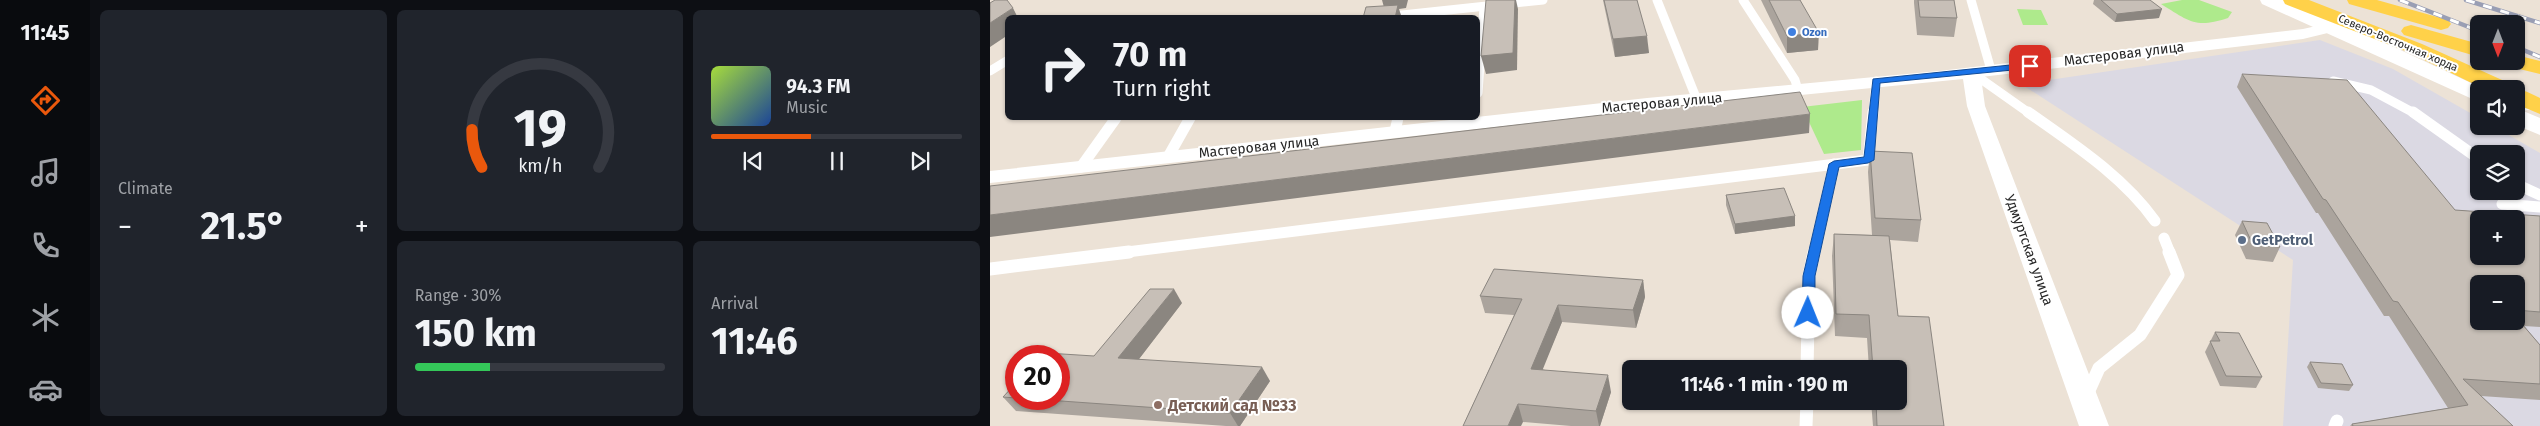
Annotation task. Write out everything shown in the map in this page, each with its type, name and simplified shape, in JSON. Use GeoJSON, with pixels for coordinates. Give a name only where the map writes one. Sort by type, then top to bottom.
{"type":"FeatureCollection","features":[{"type":"Feature","properties":{"kind":"main road","name":"Северо-Восточная хорда"},"geometry":{"type":"LineString","coordinates":[[2292,0],[2414,48],[2483,80]]}},
{"type":"Feature","properties":{"kind":"main road","name":"Северо-Восточная хорда"},"geometry":{"type":"LineString","coordinates":[[2301,0],[2470,48]]}},
{"type":"Feature","properties":{"kind":"main road","name":"Северо-Восточная хорда"},"geometry":{"type":"LineString","coordinates":[[2356,0],[2470,32]]}},
{"type":"Feature","properties":{"kind":"main road"},"geometry":{"type":"LineString","coordinates":[[2525,47],[2540,51]]}},
{"type":"Feature","properties":{"kind":"main road"},"geometry":{"type":"LineString","coordinates":[[2525,64],[2540,68]]}},
{"type":"Feature","properties":{"kind":"main road"},"geometry":{"type":"LineString","coordinates":[[2525,99],[2540,106]]}},
{"type":"Feature","properties":{"kind":"street"},"geometry":{"type":"LineString","coordinates":[[2268,0],[2334,27],[2470,91]]}},
{"type":"Feature","properties":{"kind":"street","name":"Мастеровая улица"},"geometry":{"type":"LineString","coordinates":[[1480,120],[1981,71],[2303,34],[2334,27]]}},
{"type":"Feature","properties":{"kind":"street","name":"Удмуртская улица"},"geometry":{"type":"LineString","coordinates":[[1981,71],[1976,106],[2094,426]]}},
{"type":"Feature","properties":{"kind":"street","name":"Мастеровая улица"},"geometry":{"type":"LineString","coordinates":[[990,177],[1168,157],[1397,124],[1475,120]]}},
{"type":"Feature","properties":{"kind":"street"},"geometry":{"type":"LineString","coordinates":[[2525,120],[2540,128]]}},
{"type":"Feature","properties":{"kind":"lane"},"geometry":{"type":"LineString","coordinates":[[1421,15],[1530,0],[1543,0]]}},
{"type":"Feature","properties":{"kind":"lane"},"geometry":{"type":"LineString","coordinates":[[1657,0],[1697,100]]}},
{"type":"Feature","properties":{"kind":"lane"},"geometry":{"type":"LineString","coordinates":[[1743,0],[1795,80],[1798,90]]}},
{"type":"Feature","properties":{"kind":"lane"},"geometry":{"type":"LineString","coordinates":[[1971,0],[1981,71],[2138,197],[2155,221]]}},
{"type":"Feature","properties":{"kind":"lane"},"geometry":{"type":"LineString","coordinates":[[1480,64],[1484,7]]}},
{"type":"Feature","properties":{"kind":"lane"},"geometry":{"type":"LineString","coordinates":[[990,71],[1005,62]]}},
{"type":"Feature","properties":{"kind":"lane"},"geometry":{"type":"LineString","coordinates":[[2318,80],[2346,81],[2381,92],[2470,153]]}},
{"type":"Feature","properties":{"kind":"lane"},"geometry":{"type":"LineString","coordinates":[[990,268],[1868,160],[1876,81]]}},
{"type":"Feature","properties":{"kind":"lane"},"geometry":{"type":"LineString","coordinates":[[2525,107],[2540,106]]}},
{"type":"Feature","properties":{"kind":"lane"},"geometry":{"type":"LineString","coordinates":[[1082,167],[1115,120]]}},
{"type":"Feature","properties":{"kind":"lane"},"geometry":{"type":"LineString","coordinates":[[1168,157],[1189,120]]}},
{"type":"Feature","properties":{"kind":"lane"},"geometry":{"type":"LineString","coordinates":[[1807,360],[1809,276],[1834,164]]}},
{"type":"Feature","properties":{"kind":"lane"},"geometry":{"type":"LineString","coordinates":[[2525,188],[2540,195]]}},
{"type":"Feature","properties":{"kind":"lane"},"geometry":{"type":"LineString","coordinates":[[2502,204],[2540,207]]}},
{"type":"Feature","properties":{"kind":"lane"},"geometry":{"type":"LineString","coordinates":[[2084,401],[2099,368],[2140,335],[2178,275],[2164,238]]}},
{"type":"Feature","properties":{"kind":"lane"},"geometry":{"type":"LineString","coordinates":[[1806,426],[1807,410]]}},
{"type":"Feature","properties":{"kind":"shaded area"},"geometry":{"type":"Polygon","coordinates":[[[2320,40],[2393,69],[2470,113],[2470,135],[2509,135],[2540,153],[2540,426],[2283,426],[2293,260],[2021,84],[2320,40]]]}},
{"type":"Feature","properties":{"kind":"green space"},"geometry":{"type":"Polygon","coordinates":[[[2182,0],[2199,0],[2232,12],[2228,18],[2200,23],[2186,19],[2161,4],[2182,0]]]}},
{"type":"Feature","properties":{"kind":"green space"},"geometry":{"type":"Polygon","coordinates":[[[2017,9],[2041,10],[2048,25],[2023,25],[2017,9]]]}},
{"type":"Feature","properties":{"kind":"green space"},"geometry":{"type":"Polygon","coordinates":[[[1862,100],[1861,150],[1824,154],[1802,107],[1862,100]]]}},
{"type":"Feature","properties":{"kind":"building"},"geometry":{"type":"Polygon","coordinates":[[[995,0],[1007,0],[1013,8],[990,23],[990,3],[995,0]]]}},
{"type":"Feature","properties":{"kind":"building"},"geometry":{"type":"Polygon","coordinates":[[[1486,0],[1515,0],[1513,53],[1481,56],[1486,0]]]}},
{"type":"Feature","properties":{"kind":"building"},"geometry":{"type":"Polygon","coordinates":[[[1604,0],[1637,0],[1647,36],[1613,39],[1604,0]]]}},
{"type":"Feature","properties":{"kind":"building"},"geometry":{"type":"Polygon","coordinates":[[[1769,0],[1800,0],[1819,33],[1787,36],[1769,0]]]}},
{"type":"Feature","properties":{"kind":"building"},"geometry":{"type":"Polygon","coordinates":[[[1918,0],[1954,0],[1957,18],[1920,17],[1918,0]]]}},
{"type":"Feature","properties":{"kind":"building"},"geometry":{"type":"Polygon","coordinates":[[[2101,0],[2150,0],[2162,9],[2117,14],[2101,0]]]}},
{"type":"Feature","properties":{"kind":"building"},"geometry":{"type":"Polygon","coordinates":[[[1398,5],[1396,15],[1364,15],[1366,7],[1398,5]]]}},
{"type":"Feature","properties":{"kind":"building"},"geometry":{"type":"Polygon","coordinates":[[[2242,74],[2347,80],[2455,210],[2470,211],[2470,265],[2525,265],[2525,215],[2540,216],[2540,312],[2525,311],[2525,275],[2470,275],[2470,330],[2525,330],[2525,328],[2540,345],[2540,384],[2463,379],[2513,426],[2353,426],[2352,424],[2468,405],[2398,302],[2393,301],[2326,200],[2323,199],[2242,74]]]}},
{"type":"Feature","properties":{"kind":"building"},"geometry":{"type":"Polygon","coordinates":[[[1800,92],[1810,114],[990,215],[990,186],[1800,92]]]}},
{"type":"Feature","properties":{"kind":"building"},"geometry":{"type":"Polygon","coordinates":[[[1870,151],[1912,153],[1921,220],[1875,218],[1870,151]]]}},
{"type":"Feature","properties":{"kind":"building"},"geometry":{"type":"Polygon","coordinates":[[[1784,188],[1795,216],[1735,224],[1726,195],[1784,188]]]}},
{"type":"Feature","properties":{"kind":"building"},"geometry":{"type":"Polygon","coordinates":[[[2242,221],[2267,223],[2280,247],[2253,245],[2242,221]]]}},
{"type":"Feature","properties":{"kind":"building"},"geometry":{"type":"Polygon","coordinates":[[[1834,234],[1889,236],[1898,316],[1929,317],[1944,426],[1877,426],[1876,410],[1907,410],[1907,360],[1872,360],[1869,315],[1836,314],[1834,234]]]}},
{"type":"Feature","properties":{"kind":"building"},"geometry":{"type":"Polygon","coordinates":[[[1494,269],[1643,280],[1633,310],[1558,305],[1531,369],[1608,375],[1596,411],[1518,404],[1508,426],[1463,426],[1522,299],[1480,296],[1494,269]]]}},
{"type":"Feature","properties":{"kind":"building"},"geometry":{"type":"Polygon","coordinates":[[[1150,289],[1174,289],[1118,358],[1262,367],[1230,413],[1070,402],[1070,354],[1094,356],[1150,289]]]}},
{"type":"Feature","properties":{"kind":"building"},"geometry":{"type":"Polygon","coordinates":[[[2215,332],[2239,333],[2262,377],[2226,376],[2210,341],[2220,341],[2215,332]]]}},
{"type":"Feature","properties":{"kind":"building"},"geometry":{"type":"Polygon","coordinates":[[[2310,362],[2342,364],[2353,385],[2321,383],[2310,362]]]}},
{"type":"Feature","properties":{"kind":"railway"},"geometry":{"type":"LineString","coordinates":[[2400,0],[2470,27]]}},
{"type":"Feature","properties":{"kind":"railway"},"geometry":{"type":"LineString","coordinates":[[2466,0],[2540,23]]}},
{"type":"Feature","properties":{"kind":"railway"},"geometry":{"type":"LineString","coordinates":[[2525,51],[2540,57]]}},
{"type":"Feature","properties":{"kind":"place","name":"Ozon"},"geometry":{"type":"Point","coordinates":[1792,32]}},
{"type":"Feature","properties":{"kind":"place","name":"GetPetrol"},"geometry":{"type":"Point","coordinates":[2242,240]}},
{"type":"Feature","properties":{"kind":"place","name":"Детский сад №33"},"geometry":{"type":"Point","coordinates":[1158,405]}},
{"type":"Feature","properties":{"kind":"route"},"geometry":{"type":"LineString","coordinates":[[1808,313],[1809,276],[1834,164],[1868,160],[1876,81],[2030,66]]}}]}
